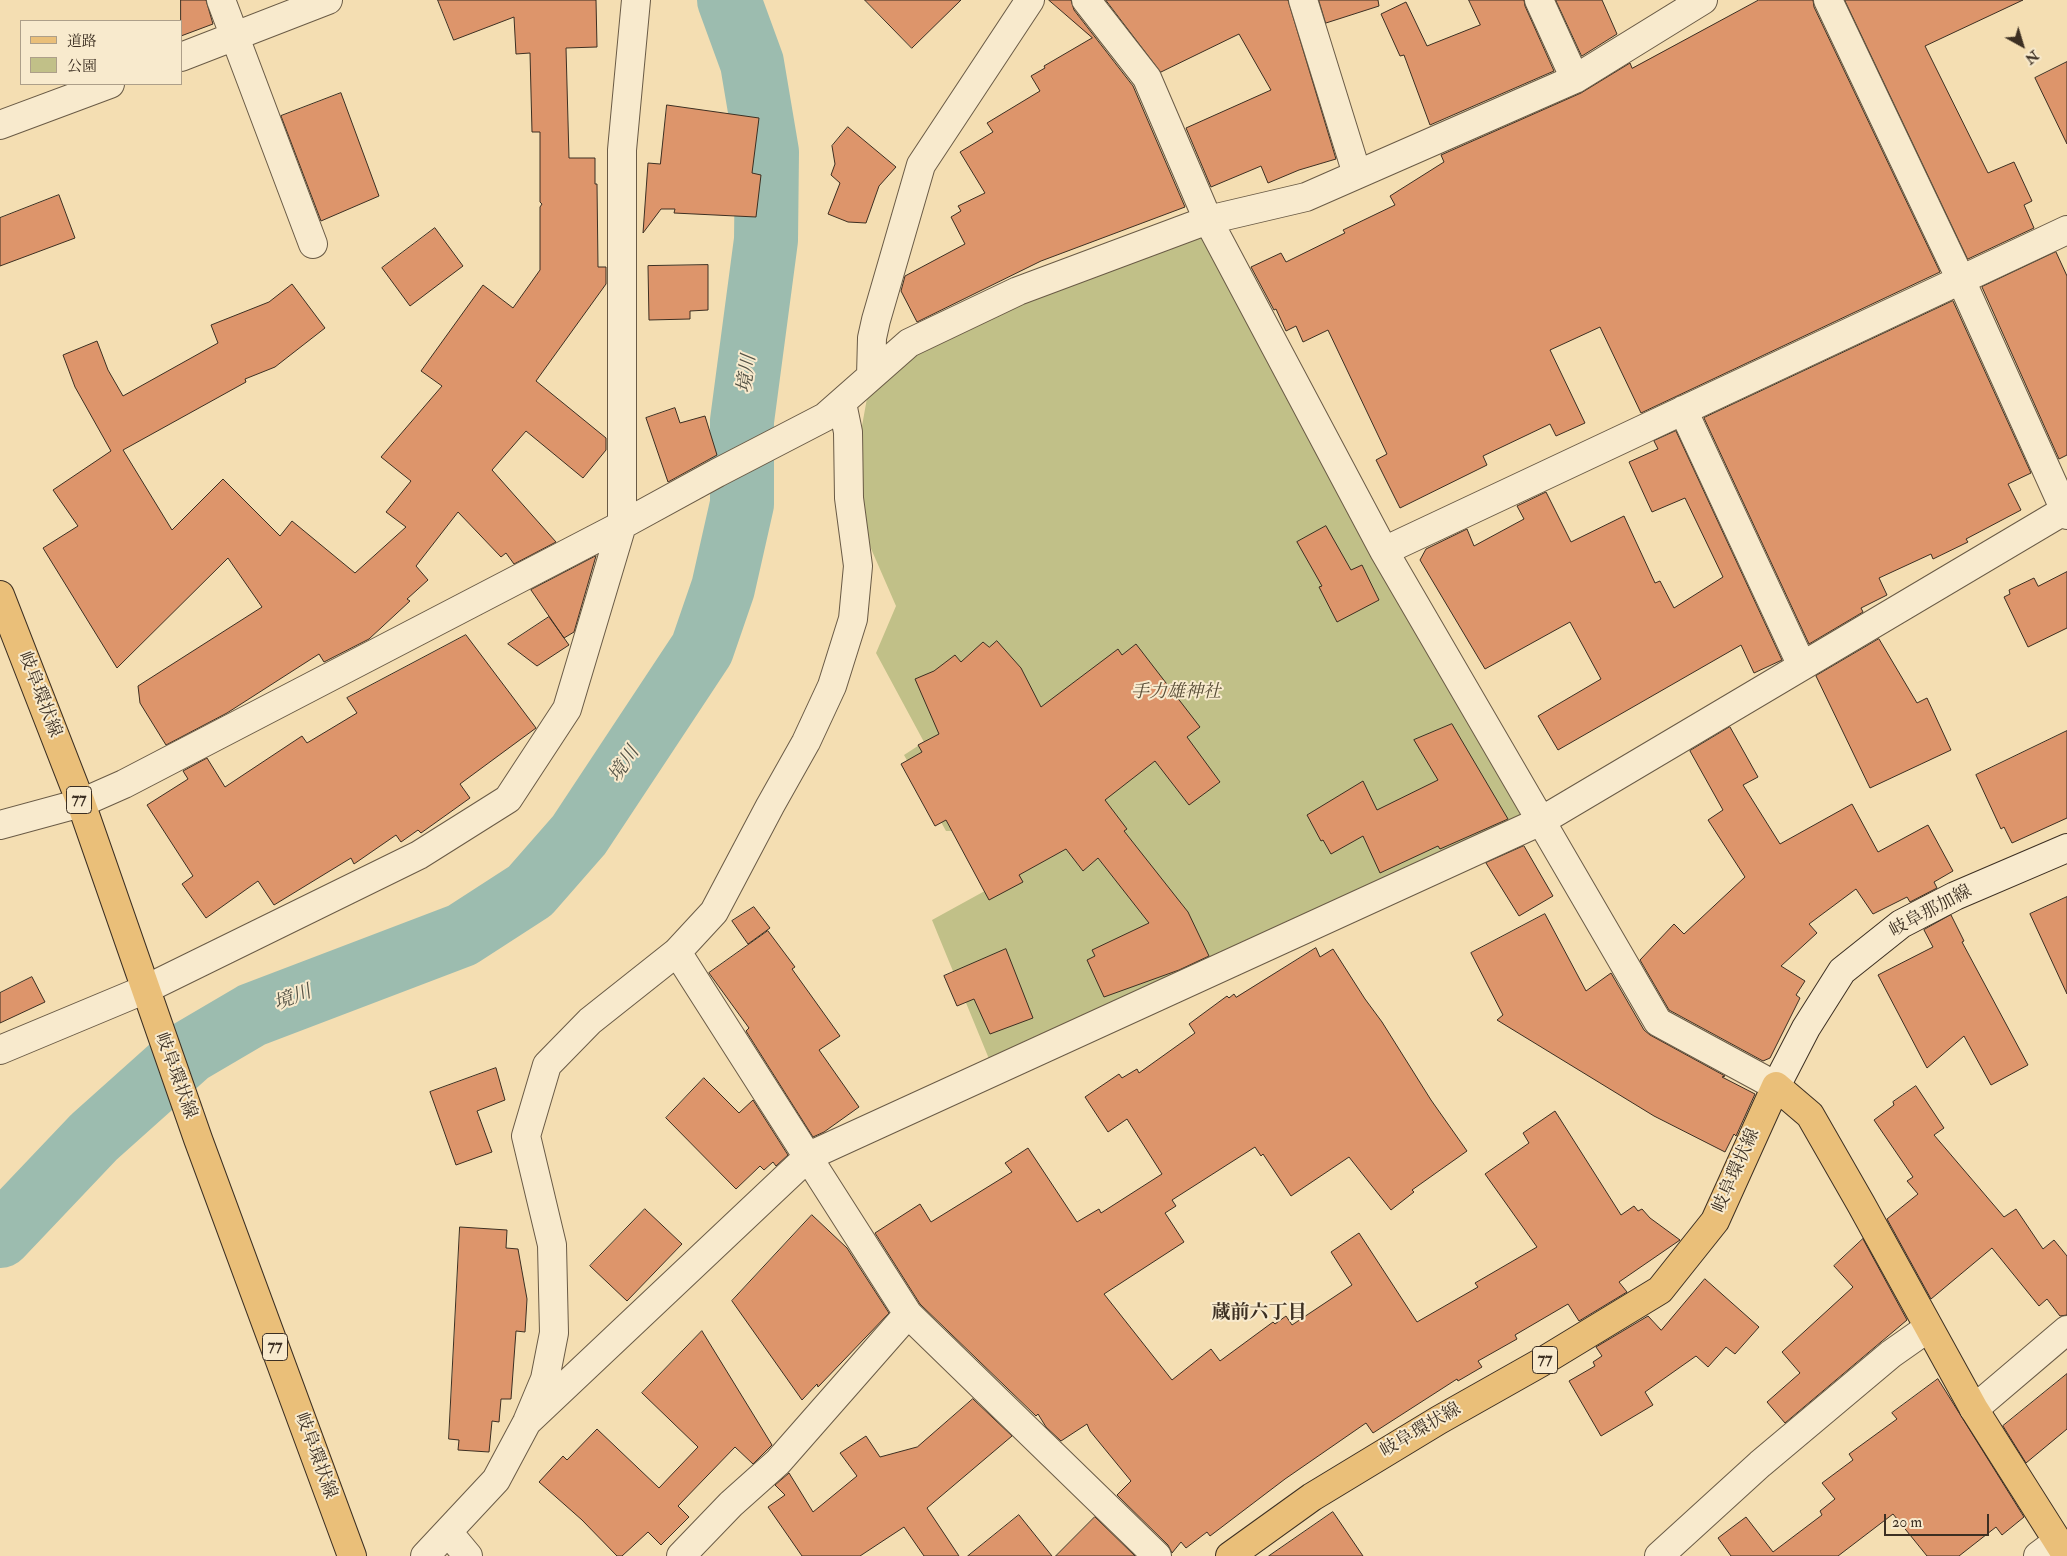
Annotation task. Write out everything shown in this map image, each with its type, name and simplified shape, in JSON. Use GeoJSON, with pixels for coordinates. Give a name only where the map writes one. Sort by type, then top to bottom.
{"type":"FeatureCollection","features":[{"type":"Feature","properties":{"kind":"main road","name":"岐阜環状線"},"geometry":{"type":"LineString","coordinates":[[0,595],[81,803],[198,1139],[352,1556]]}},
{"type":"Feature","properties":{"kind":"main road","name":"岐阜環状線"},"geometry":{"type":"LineString","coordinates":[[1230,1556],[1312,1497],[1379,1455],[1540,1363],[1660,1290],[1714,1222],[1776,1086]]}},
{"type":"Feature","properties":{"kind":"main road"},"geometry":{"type":"LineString","coordinates":[[1776,1086],[1810,1115],[2054,1551]]}},
{"type":"Feature","properties":{"kind":"street"},"geometry":{"type":"LineString","coordinates":[[221,0],[313,244]]}},
{"type":"Feature","properties":{"kind":"street"},"geometry":{"type":"LineString","coordinates":[[182,57],[328,0]]}},
{"type":"Feature","properties":{"kind":"street"},"geometry":{"type":"LineString","coordinates":[[0,1050],[148,998],[419,855],[508,799],[567,709],[622,525],[622,150],[636,0]]}},
{"type":"Feature","properties":{"kind":"street"},"geometry":{"type":"LineString","coordinates":[[872,376],[872,338],[876,320],[921,165],[1030,0]]}},
{"type":"Feature","properties":{"kind":"street"},"geometry":{"type":"LineString","coordinates":[[1086,0],[1147,78],[1208,220],[1384,551],[1658,1022],[1776,1086]]}},
{"type":"Feature","properties":{"kind":"street"},"geometry":{"type":"LineString","coordinates":[[1303,0],[1357,174]]}},
{"type":"Feature","properties":{"kind":"street"},"geometry":{"type":"LineString","coordinates":[[1539,0],[1574,79]]}},
{"type":"Feature","properties":{"kind":"street"},"geometry":{"type":"LineString","coordinates":[[0,825],[81,803],[124,784],[622,525],[834,410],[909,343],[1018,291],[1208,220],[1306,197],[1574,79],[1703,0]]}},
{"type":"Feature","properties":{"kind":"street"},"geometry":{"type":"LineString","coordinates":[[527,1422],[809,1156],[1541,821],[2066,511],[1828,0]]}},
{"type":"Feature","properties":{"kind":"street"},"geometry":{"type":"LineString","coordinates":[[0,125],[107,85]]}},
{"type":"Feature","properties":{"kind":"street"},"geometry":{"type":"LineString","coordinates":[[1384,551],[2067,230]]}},
{"type":"Feature","properties":{"kind":"street"},"geometry":{"type":"LineString","coordinates":[[425,1556],[496,1480],[527,1422],[545,1379],[554,1333],[552,1246],[526,1136],[547,1065],[590,1021],[677,952],[714,912],[806,742],[832,686],[850,627],[858,566],[849,498],[848,432],[834,410]]}},
{"type":"Feature","properties":{"kind":"street"},"geometry":{"type":"LineString","coordinates":[[1683,410],[1802,666]]}},
{"type":"Feature","properties":{"kind":"street","name":"岐阜那加線"},"geometry":{"type":"LineString","coordinates":[[1776,1086],[1806,1028],[1842,971],[1901,924],[1955,896],[2067,848]]}},
{"type":"Feature","properties":{"kind":"street"},"geometry":{"type":"LineString","coordinates":[[677,952],[809,1156],[908,1314],[1157,1556]]}},
{"type":"Feature","properties":{"kind":"street"},"geometry":{"type":"LineString","coordinates":[[681,1556],[731,1504],[778,1462],[908,1314]]}},
{"type":"Feature","properties":{"kind":"street"},"geometry":{"type":"LineString","coordinates":[[1659,1556],[1767,1458],[1891,1354],[1928,1328]]}},
{"type":"Feature","properties":{"kind":"street"},"geometry":{"type":"LineString","coordinates":[[1974,1409],[2067,1330]]}},
{"type":"Feature","properties":{"kind":"street"},"geometry":{"type":"LineString","coordinates":[[448,1532],[468,1556]]}},
{"type":"Feature","properties":{"kind":"green space","name":"手力雄神社"},"geometry":{"type":"Polygon","coordinates":[[[1208,220],[1541,821],[994,1071],[932,920],[992,887],[959,831],[946,831],[904,755],[924,742],[876,653],[896,606],[849,498],[871,376],[909,343],[1208,220]]]}},
{"type":"Feature","properties":{"kind":"building"},"geometry":{"type":"Polygon","coordinates":[[[181,0],[206,0],[213,24],[182,36],[181,0]]]}},
{"type":"Feature","properties":{"kind":"building"},"geometry":{"type":"Polygon","coordinates":[[[438,0],[596,0],[597,47],[566,48],[569,158],[595,158],[598,267],[606,267],[606,284],[536,381],[606,438],[606,450],[583,478],[526,431],[492,470],[556,542],[514,564],[506,553],[501,557],[458,512],[416,566],[428,580],[407,599],[410,601],[369,639],[324,662],[319,654],[227,713],[166,745],[140,703],[138,686],[262,607],[228,558],[117,668],[43,548],[78,526],[53,490],[111,451],[75,387],[63,355],[97,341],[108,370],[123,396],[218,343],[211,325],[269,302],[292,284],[325,328],[275,367],[245,379],[246,382],[123,450],[172,530],[223,479],[280,536],[292,521],[355,573],[406,527],[386,512],[411,481],[381,457],[442,386],[421,371],[483,285],[513,308],[540,270],[540,207],[542,204],[540,202],[540,132],[532,132],[530,53],[516,54],[514,17],[454,40],[438,0]]]}},
{"type":"Feature","properties":{"kind":"building"},"geometry":{"type":"Polygon","coordinates":[[[865,0],[961,0],[912,48],[865,0]]]}},
{"type":"Feature","properties":{"kind":"building"},"geometry":{"type":"Polygon","coordinates":[[[1049,0],[1071,0],[1074,10],[1133,86],[1185,207],[1041,261],[917,322],[901,291],[905,276],[965,244],[951,217],[961,211],[958,206],[985,193],[960,152],[993,132],[987,123],[1040,91],[1031,76],[1045,68],[1044,66],[1092,38],[1049,0]]]}},
{"type":"Feature","properties":{"kind":"building"},"geometry":{"type":"Polygon","coordinates":[[[1106,0],[1288,0],[1336,159],[1299,170],[1268,183],[1261,166],[1211,187],[1186,128],[1271,90],[1239,34],[1161,72],[1106,0]]]}},
{"type":"Feature","properties":{"kind":"building"},"geometry":{"type":"Polygon","coordinates":[[[1319,0],[1378,0],[1379,6],[1326,23],[1319,0]]]}},
{"type":"Feature","properties":{"kind":"building"},"geometry":{"type":"Polygon","coordinates":[[[1469,0],[1524,0],[1554,71],[1430,125],[1404,55],[1400,56],[1381,14],[1406,2],[1427,46],[1480,25],[1469,0]]]}},
{"type":"Feature","properties":{"kind":"building"},"geometry":{"type":"Polygon","coordinates":[[[1556,0],[1602,0],[1617,34],[1582,56],[1556,0]]]}},
{"type":"Feature","properties":{"kind":"building"},"geometry":{"type":"Polygon","coordinates":[[[1759,0],[1813,0],[1814,7],[1940,272],[1641,413],[1600,327],[1550,350],[1585,423],[1556,436],[1550,424],[1483,456],[1487,465],[1400,508],[1376,460],[1387,454],[1328,330],[1303,342],[1296,326],[1286,331],[1276,309],[1274,310],[1251,267],[1281,253],[1286,262],[1345,233],[1343,230],[1395,205],[1390,196],[1444,162],[1441,155],[1581,93],[1630,63],[1632,68],[1759,0]]]}},
{"type":"Feature","properties":{"kind":"building"},"geometry":{"type":"Polygon","coordinates":[[[1845,0],[2023,0],[1925,46],[1988,173],[2014,162],[2032,201],[2024,205],[2034,228],[1968,259],[1845,0]]]}},
{"type":"Feature","properties":{"kind":"building"},"geometry":{"type":"Polygon","coordinates":[[[2067,62],[2067,144],[2035,78],[2067,62]]]}},
{"type":"Feature","properties":{"kind":"building"},"geometry":{"type":"Polygon","coordinates":[[[341,93],[379,196],[321,221],[281,116],[341,93]]]}},
{"type":"Feature","properties":{"kind":"building"},"geometry":{"type":"Polygon","coordinates":[[[667,105],[759,118],[752,173],[761,175],[756,217],[674,213],[675,209],[661,209],[643,233],[648,163],[660,164],[667,105]]]}},
{"type":"Feature","properties":{"kind":"building"},"geometry":{"type":"Polygon","coordinates":[[[848,127],[896,167],[879,186],[866,223],[848,222],[828,214],[840,183],[831,175],[835,164],[832,146],[848,127]]]}},
{"type":"Feature","properties":{"kind":"building"},"geometry":{"type":"Polygon","coordinates":[[[59,195],[75,238],[0,266],[0,218],[59,195]]]}},
{"type":"Feature","properties":{"kind":"building"},"geometry":{"type":"Polygon","coordinates":[[[435,228],[463,266],[410,306],[382,268],[435,228]]]}},
{"type":"Feature","properties":{"kind":"building"},"geometry":{"type":"Polygon","coordinates":[[[2056,252],[2067,276],[2067,455],[2059,459],[1982,287],[2056,252]]]}},
{"type":"Feature","properties":{"kind":"building"},"geometry":{"type":"Polygon","coordinates":[[[708,265],[708,310],[690,311],[690,319],[649,320],[648,266],[708,265]]]}},
{"type":"Feature","properties":{"kind":"building"},"geometry":{"type":"Polygon","coordinates":[[[1953,301],[2031,473],[2008,484],[2021,510],[1966,539],[1968,542],[1933,559],[1931,554],[1879,578],[1887,595],[1861,608],[1863,612],[1809,644],[1704,418],[1953,301]]]}},
{"type":"Feature","properties":{"kind":"building"},"geometry":{"type":"Polygon","coordinates":[[[675,408],[680,423],[705,416],[717,455],[668,482],[646,418],[675,408]]]}},
{"type":"Feature","properties":{"kind":"building"},"geometry":{"type":"Polygon","coordinates":[[[1676,431],[1782,660],[1754,673],[1741,645],[1558,750],[1538,716],[1601,679],[1570,622],[1485,669],[1420,560],[1426,549],[1467,529],[1474,546],[1524,519],[1517,506],[1546,492],[1571,542],[1624,516],[1655,583],[1660,581],[1674,608],[1723,577],[1685,498],[1652,512],[1629,462],[1658,449],[1654,441],[1676,431]]]}},
{"type":"Feature","properties":{"kind":"building"},"geometry":{"type":"Polygon","coordinates":[[[1326,526],[1351,570],[1362,565],[1379,600],[1337,622],[1319,587],[1322,586],[1297,542],[1326,526]]]}},
{"type":"Feature","properties":{"kind":"building"},"geometry":{"type":"Polygon","coordinates":[[[596,556],[574,632],[564,638],[531,590],[596,556]]]}},
{"type":"Feature","properties":{"kind":"building"},"geometry":{"type":"Polygon","coordinates":[[[2067,572],[2067,628],[2028,647],[2004,597],[2010,594],[2009,590],[2034,578],[2038,586],[2067,572]]]}},
{"type":"Feature","properties":{"kind":"building"},"geometry":{"type":"Polygon","coordinates":[[[549,617],[569,645],[537,666],[508,644],[549,617]]]}},
{"type":"Feature","properties":{"kind":"building"},"geometry":{"type":"Polygon","coordinates":[[[466,635],[536,728],[460,784],[470,798],[421,833],[418,830],[401,842],[396,835],[354,864],[351,858],[274,905],[258,881],[206,918],[182,884],[193,876],[147,805],[188,779],[183,771],[207,758],[225,787],[302,736],[307,743],[357,713],[347,698],[466,635]]]}},
{"type":"Feature","properties":{"kind":"building"},"geometry":{"type":"Polygon","coordinates":[[[1879,639],[1917,703],[1927,698],[1951,750],[1870,788],[1816,676],[1879,639]]]}},
{"type":"Feature","properties":{"kind":"building"},"geometry":{"type":"Polygon","coordinates":[[[997,641],[1021,668],[1041,707],[1118,649],[1122,655],[1136,644],[1200,727],[1187,737],[1220,782],[1189,805],[1155,761],[1105,800],[1127,829],[1124,831],[1188,912],[1209,956],[1179,970],[1104,997],[1087,960],[1095,956],[1092,950],[1149,923],[1098,858],[1083,871],[1066,849],[1019,875],[1023,882],[989,900],[946,820],[935,826],[901,764],[922,752],[918,745],[939,734],[915,679],[934,671],[955,655],[961,662],[983,642],[989,647],[997,641]]]}},
{"type":"Feature","properties":{"kind":"building"},"geometry":{"type":"Polygon","coordinates":[[[1452,724],[1508,819],[1440,849],[1438,846],[1380,873],[1363,836],[1331,854],[1323,840],[1321,841],[1307,815],[1363,781],[1377,810],[1438,780],[1414,740],[1452,724]]]}},
{"type":"Feature","properties":{"kind":"building"},"geometry":{"type":"Polygon","coordinates":[[[1730,727],[1758,777],[1743,785],[1780,844],[1852,804],[1878,852],[1928,825],[1953,871],[1934,882],[1937,888],[1910,902],[1907,897],[1873,914],[1856,889],[1809,924],[1817,933],[1781,966],[1805,981],[1796,995],[1800,998],[1770,1058],[1763,1061],[1669,1010],[1640,960],[1674,924],[1684,934],[1745,877],[1708,820],[1723,810],[1690,751],[1730,727]]]}},
{"type":"Feature","properties":{"kind":"building"},"geometry":{"type":"Polygon","coordinates":[[[2067,731],[2067,818],[2012,843],[2004,827],[2001,829],[1976,775],[2067,731]]]}},
{"type":"Feature","properties":{"kind":"building"},"geometry":{"type":"Polygon","coordinates":[[[1524,846],[1553,896],[1519,916],[1486,863],[1524,846]]]}},
{"type":"Feature","properties":{"kind":"building"},"geometry":{"type":"Polygon","coordinates":[[[2067,897],[2067,994],[2030,914],[2067,897]]]}},
{"type":"Feature","properties":{"kind":"building"},"geometry":{"type":"Polygon","coordinates":[[[754,907],[770,928],[748,944],[732,921],[754,907]]]}},
{"type":"Feature","properties":{"kind":"building"},"geometry":{"type":"Polygon","coordinates":[[[1545,914],[1586,991],[1611,973],[1644,1030],[1725,1076],[1722,1077],[1755,1094],[1736,1136],[1734,1134],[1725,1152],[1654,1116],[1497,1020],[1503,1015],[1471,953],[1545,914]]]}},
{"type":"Feature","properties":{"kind":"building"},"geometry":{"type":"Polygon","coordinates":[[[1951,915],[1964,941],[1962,942],[2028,1065],[1991,1085],[1964,1036],[1927,1068],[1878,975],[1933,947],[1924,930],[1951,915]]]}},
{"type":"Feature","properties":{"kind":"building"},"geometry":{"type":"Polygon","coordinates":[[[768,931],[795,967],[792,969],[840,1036],[819,1050],[859,1107],[824,1132],[813,1137],[746,1031],[749,1028],[709,973],[768,931]]]}},
{"type":"Feature","properties":{"kind":"building"},"geometry":{"type":"Polygon","coordinates":[[[1316,948],[1320,957],[1333,949],[1431,1100],[1467,1151],[1412,1190],[1414,1192],[1391,1210],[1349,1157],[1291,1196],[1263,1154],[1261,1156],[1255,1147],[1172,1200],[1176,1206],[1165,1213],[1184,1242],[1104,1294],[1172,1380],[1211,1349],[1220,1361],[1273,1322],[1275,1324],[1286,1316],[1292,1325],[1352,1285],[1331,1252],[1359,1233],[1417,1322],[1478,1287],[1475,1283],[1537,1247],[1485,1174],[1529,1143],[1523,1133],[1555,1111],[1621,1215],[1634,1206],[1638,1211],[1642,1209],[1650,1218],[1680,1240],[1619,1282],[1627,1292],[1579,1321],[1568,1304],[1515,1335],[1517,1339],[1478,1361],[1482,1367],[1458,1381],[1457,1379],[1373,1433],[1366,1423],[1285,1479],[1210,1536],[1207,1532],[1186,1548],[1181,1542],[1172,1553],[1168,1545],[1117,1495],[1131,1481],[1090,1431],[1087,1424],[1061,1441],[1046,1427],[1038,1414],[1036,1416],[920,1304],[875,1233],[920,1204],[931,1222],[1012,1172],[1005,1163],[1028,1148],[1077,1222],[1099,1209],[1101,1213],[1162,1174],[1127,1119],[1108,1132],[1085,1097],[1119,1074],[1122,1078],[1137,1069],[1139,1073],[1195,1033],[1189,1024],[1227,996],[1229,998],[1234,994],[1236,997],[1316,948]]]}},
{"type":"Feature","properties":{"kind":"building"},"geometry":{"type":"Polygon","coordinates":[[[1006,949],[1033,1018],[990,1034],[974,999],[957,1006],[944,976],[1006,949]]]}},
{"type":"Feature","properties":{"kind":"building"},"geometry":{"type":"Polygon","coordinates":[[[32,977],[45,1002],[0,1023],[0,993],[32,977]]]}},
{"type":"Feature","properties":{"kind":"building"},"geometry":{"type":"Polygon","coordinates":[[[496,1068],[505,1100],[477,1111],[492,1152],[456,1165],[430,1092],[496,1068]]]}},
{"type":"Feature","properties":{"kind":"building"},"geometry":{"type":"Polygon","coordinates":[[[704,1078],[739,1113],[753,1100],[788,1155],[776,1166],[773,1162],[764,1170],[760,1166],[736,1189],[666,1118],[704,1078]]]}},
{"type":"Feature","properties":{"kind":"building"},"geometry":{"type":"Polygon","coordinates":[[[1916,1086],[1944,1128],[1934,1135],[2004,1217],[2016,1209],[2043,1249],[2054,1240],[2067,1256],[2067,1315],[2060,1316],[2047,1299],[2039,1306],[1992,1248],[1931,1299],[1887,1219],[1918,1194],[1907,1181],[1913,1177],[1874,1120],[1894,1105],[1893,1102],[1916,1086]]]}},
{"type":"Feature","properties":{"kind":"building"},"geometry":{"type":"Polygon","coordinates":[[[645,1209],[682,1244],[627,1301],[590,1266],[645,1209]]]}},
{"type":"Feature","properties":{"kind":"building"},"geometry":{"type":"Polygon","coordinates":[[[812,1215],[847,1248],[889,1313],[818,1387],[817,1384],[802,1400],[732,1301],[812,1215]]]}},
{"type":"Feature","properties":{"kind":"building"},"geometry":{"type":"Polygon","coordinates":[[[460,1227],[507,1230],[506,1248],[518,1249],[527,1299],[525,1332],[516,1331],[511,1399],[501,1399],[499,1422],[492,1421],[489,1452],[458,1450],[459,1440],[449,1439],[460,1227]]]}},
{"type":"Feature","properties":{"kind":"building"},"geometry":{"type":"Polygon","coordinates":[[[1863,1239],[1907,1320],[1785,1423],[1767,1402],[1800,1373],[1782,1352],[1853,1287],[1834,1266],[1863,1239]]]}},
{"type":"Feature","properties":{"kind":"building"},"geometry":{"type":"Polygon","coordinates":[[[1705,1279],[1759,1327],[1735,1354],[1726,1347],[1708,1367],[1696,1356],[1645,1392],[1653,1405],[1601,1436],[1569,1381],[1595,1366],[1593,1362],[1602,1356],[1596,1347],[1648,1316],[1661,1330],[1705,1279]]]}},
{"type":"Feature","properties":{"kind":"building"},"geometry":{"type":"Polygon","coordinates":[[[702,1331],[772,1445],[753,1464],[735,1447],[678,1506],[689,1517],[661,1545],[648,1532],[622,1556],[617,1556],[582,1520],[539,1482],[563,1456],[567,1460],[597,1429],[659,1488],[698,1447],[642,1393],[702,1331]]]}},
{"type":"Feature","properties":{"kind":"building"},"geometry":{"type":"Polygon","coordinates":[[[2067,1374],[2067,1429],[2026,1463],[2003,1426],[2067,1374]]]}},
{"type":"Feature","properties":{"kind":"building"},"geometry":{"type":"Polygon","coordinates":[[[1938,1379],[2024,1517],[2002,1535],[1996,1527],[1959,1556],[1927,1556],[1893,1514],[1838,1556],[1731,1556],[1718,1538],[1746,1517],[1773,1552],[1822,1515],[1820,1511],[1835,1499],[1822,1483],[1853,1460],[1849,1454],[1897,1419],[1892,1413],[1938,1379]]]}},
{"type":"Feature","properties":{"kind":"building"},"geometry":{"type":"Polygon","coordinates":[[[973,1399],[1012,1436],[927,1508],[959,1556],[924,1556],[904,1527],[860,1556],[802,1556],[768,1507],[785,1495],[775,1485],[789,1473],[813,1512],[857,1476],[840,1453],[866,1436],[880,1457],[917,1447],[973,1399]]]}},
{"type":"Feature","properties":{"kind":"building"},"geometry":{"type":"Polygon","coordinates":[[[1333,1512],[1363,1556],[1269,1556],[1333,1512]]]}},
{"type":"Feature","properties":{"kind":"building"},"geometry":{"type":"Polygon","coordinates":[[[1019,1515],[1052,1556],[968,1556],[1019,1515]]]}},
{"type":"Feature","properties":{"kind":"building"},"geometry":{"type":"Polygon","coordinates":[[[1095,1517],[1135,1556],[1056,1556],[1095,1517]]]}},
{"type":"Feature","properties":{"kind":"waterway","name":"境川"},"geometry":{"type":"LineString","coordinates":[[0,1236],[94,1137],[189,1052],[252,1015],[462,935],[530,891],[579,835],[702,649],[723,588],[742,504],[742,421],[766,240],[767,152],[752,63],[729,0]]}},
{"type":"Feature","properties":{"kind":"district","name":"蔵前六丁目"},"geometry":{"type":"Point","coordinates":[1259,1314]}}]}
